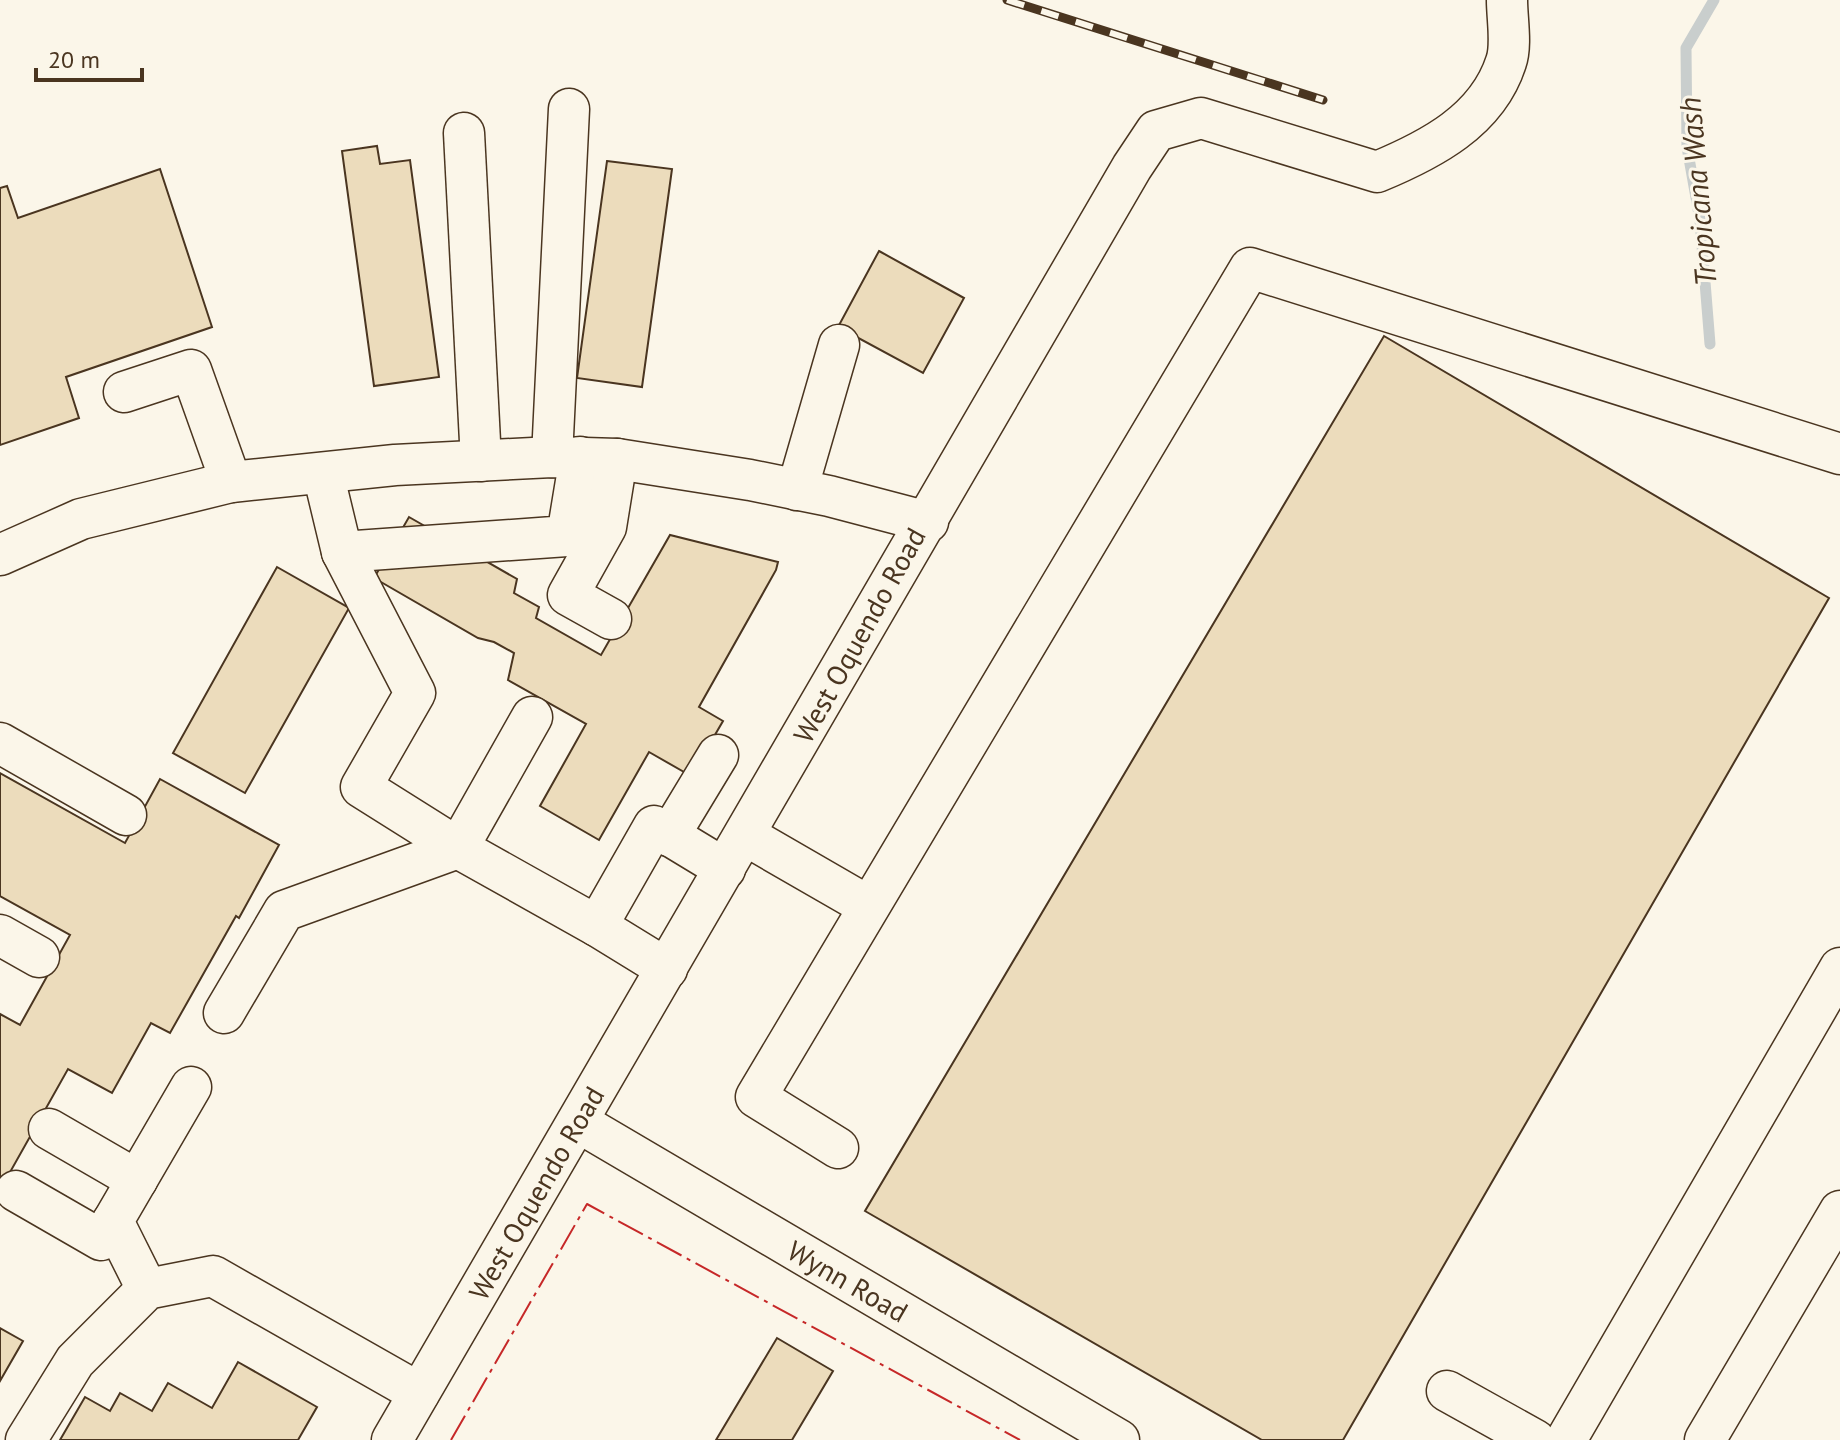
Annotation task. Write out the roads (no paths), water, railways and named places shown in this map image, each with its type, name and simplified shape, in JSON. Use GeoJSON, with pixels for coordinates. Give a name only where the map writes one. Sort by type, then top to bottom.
{"type":"FeatureCollection","features":[{"type":"Feature","properties":{"kind":"street"},"geometry":{"type":"LineString","coordinates":[[928,522],[1132,167],[1156,131],[1201,118],[1377,172],[1424,152],[1458,130],[1492,93],[1507,60],[1507,0]]}},
{"type":"Feature","properties":{"kind":"street"},"geometry":{"type":"LineString","coordinates":[[342,552],[567,536],[583,458],[569,109]]}},
{"type":"Feature","properties":{"kind":"street"},"geometry":{"type":"LineString","coordinates":[[464,133],[481,461]]}},
{"type":"Feature","properties":{"kind":"street"},"geometry":{"type":"LineString","coordinates":[[838,1148],[756,1097],[1250,268],[1840,454]]}},
{"type":"Feature","properties":{"kind":"street"},"geometry":{"type":"LineString","coordinates":[[797,490],[839,345]]}},
{"type":"Feature","properties":{"kind":"street"},"geometry":{"type":"LineString","coordinates":[[124,392],[191,370],[231,482]]}},
{"type":"Feature","properties":{"kind":"street"},"geometry":{"type":"LineString","coordinates":[[583,458],[606,527],[568,595],[611,619]]}},
{"type":"Feature","properties":{"kind":"street","name":"West Oquendo Road"},"geometry":{"type":"LineString","coordinates":[[0,555],[81,519],[231,482],[481,461],[583,458],[797,490],[928,522],[392,1440]]}},
{"type":"Feature","properties":{"kind":"street"},"geometry":{"type":"LineString","coordinates":[[323,473],[342,552],[415,693],[361,787],[458,848],[667,969]]}},
{"type":"Feature","properties":{"kind":"street"},"geometry":{"type":"LineString","coordinates":[[224,1013],[284,911],[458,848],[532,717]]}},
{"type":"Feature","properties":{"kind":"street"},"geometry":{"type":"LineString","coordinates":[[0,743],[126,815]]}},
{"type":"Feature","properties":{"kind":"street"},"geometry":{"type":"LineString","coordinates":[[669,836],[718,755]]}},
{"type":"Feature","properties":{"kind":"street"},"geometry":{"type":"LineString","coordinates":[[597,926],[654,826],[725,869]]}},
{"type":"Feature","properties":{"kind":"street"},"geometry":{"type":"LineString","coordinates":[[745,835],[868,906]]}},
{"type":"Feature","properties":{"kind":"street"},"geometry":{"type":"LineString","coordinates":[[0,935],[39,957]]}},
{"type":"Feature","properties":{"kind":"street"},"geometry":{"type":"LineString","coordinates":[[1566,1440],[1840,968]]}},
{"type":"Feature","properties":{"kind":"street"},"geometry":{"type":"LineString","coordinates":[[16,1191],[101,1240],[191,1087]]}},
{"type":"Feature","properties":{"kind":"street","name":"Wynn Road"},"geometry":{"type":"LineString","coordinates":[[578,1122],[1115,1439]]}},
{"type":"Feature","properties":{"kind":"street"},"geometry":{"type":"LineString","coordinates":[[49,1129],[137,1180]]}},
{"type":"Feature","properties":{"kind":"street"},"geometry":{"type":"LineString","coordinates":[[1705,1440],[1840,1211]]}},
{"type":"Feature","properties":{"kind":"street"},"geometry":{"type":"LineString","coordinates":[[113,1221],[147,1289]]}},
{"type":"Feature","properties":{"kind":"street"},"geometry":{"type":"LineString","coordinates":[[26,1440],[75,1361],[147,1289],[213,1276],[419,1393]]}},
{"type":"Feature","properties":{"kind":"street"},"geometry":{"type":"LineString","coordinates":[[1447,1391],[1535,1440]]}},
{"type":"Feature","properties":{"kind":"waterway","name":"Tropicana Wash"},"geometry":{"type":"LineString","coordinates":[[1710,344],[1700,220],[1687,147],[1686,48],[1714,0]]}},
{"type":"Feature","properties":{"kind":"railway"},"geometry":{"type":"LineString","coordinates":[[1007,0],[1323,100]]}}]}
